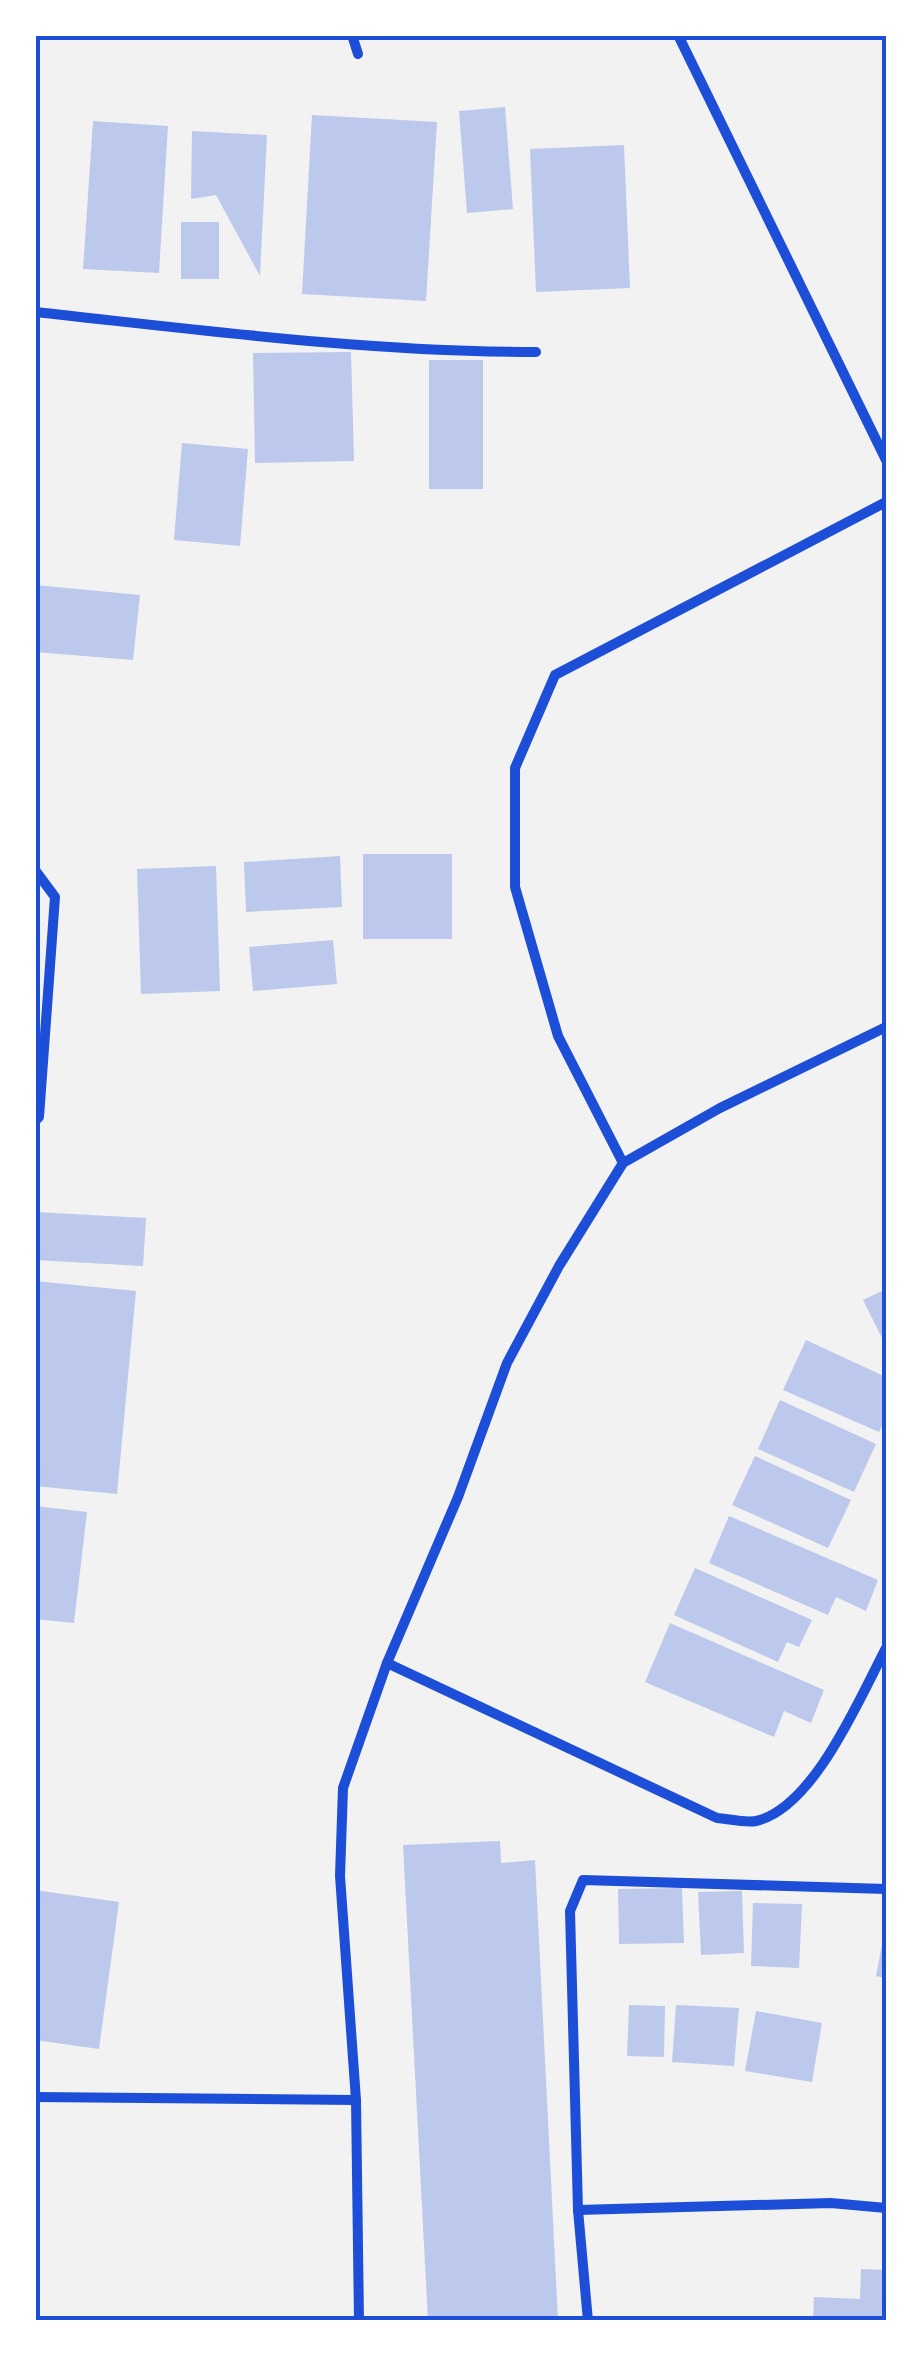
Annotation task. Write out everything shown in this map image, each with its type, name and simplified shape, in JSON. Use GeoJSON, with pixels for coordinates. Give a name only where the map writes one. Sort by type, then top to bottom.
{"type":"FeatureCollection","features":[{"type":"Feature","properties":{"kind":"street"},"geometry":{"type":"LineString","coordinates":[[352,35],[358,54]]}},
{"type":"Feature","properties":{"kind":"street"},"geometry":{"type":"LineString","coordinates":[[678,35],[886,460]]}},
{"type":"Feature","properties":{"kind":"street"},"geometry":{"type":"LineString","coordinates":[[35,312],[296,340],[458,352],[536,352]]}},
{"type":"Feature","properties":{"kind":"street"},"geometry":{"type":"LineString","coordinates":[[623,1163],[558,1036],[515,887],[515,768],[555,675],[886,502]]}},
{"type":"Feature","properties":{"kind":"street"},"geometry":{"type":"LineString","coordinates":[[35,870],[55,897],[39,1117],[35,1121]]}},
{"type":"Feature","properties":{"kind":"street"},"geometry":{"type":"LineString","coordinates":[[359,2321],[356,2100],[340,1876],[344,1788],[387,1663],[458,1497],[507,1363],[559,1266],[623,1163],[720,1108],[886,1026]]}},
{"type":"Feature","properties":{"kind":"street"},"geometry":{"type":"LineString","coordinates":[[387,1663],[717,1818],[754,1821],[788,1806],[835,1747],[886,1648]]}},
{"type":"Feature","properties":{"kind":"street"},"geometry":{"type":"LineString","coordinates":[[588,2321],[578,2210],[570,1911],[583,1880],[886,1889]]}},
{"type":"Feature","properties":{"kind":"street"},"geometry":{"type":"LineString","coordinates":[[35,2096],[356,2100]]}},
{"type":"Feature","properties":{"kind":"street"},"geometry":{"type":"LineString","coordinates":[[578,2210],[831,2203],[886,2208]]}},
{"type":"Feature","properties":{"kind":"building"},"geometry":{"type":"Polygon","coordinates":[[[505,107],[513,209],[467,213],[459,111],[505,107]]]}},
{"type":"Feature","properties":{"kind":"building"},"geometry":{"type":"Polygon","coordinates":[[[312,115],[437,122],[426,301],[302,294],[312,115]]]}},
{"type":"Feature","properties":{"kind":"building"},"geometry":{"type":"Polygon","coordinates":[[[93,121],[168,126],[159,273],[83,269],[93,121]]]}},
{"type":"Feature","properties":{"kind":"building"},"geometry":{"type":"Polygon","coordinates":[[[192,131],[267,135],[260,276],[216,195],[191,199],[192,131]]]}},
{"type":"Feature","properties":{"kind":"building"},"geometry":{"type":"Polygon","coordinates":[[[624,145],[630,288],[536,292],[530,149],[624,145]]]}},
{"type":"Feature","properties":{"kind":"building"},"geometry":{"type":"Polygon","coordinates":[[[181,222],[219,222],[219,279],[181,279],[181,222]]]}},
{"type":"Feature","properties":{"kind":"building"},"geometry":{"type":"Polygon","coordinates":[[[351,352],[354,461],[255,463],[253,353],[351,352]]]}},
{"type":"Feature","properties":{"kind":"building"},"geometry":{"type":"Polygon","coordinates":[[[429,360],[483,360],[483,489],[429,489],[429,360]]]}},
{"type":"Feature","properties":{"kind":"building"},"geometry":{"type":"Polygon","coordinates":[[[182,443],[248,449],[240,546],[174,540],[182,443]]]}},
{"type":"Feature","properties":{"kind":"building"},"geometry":{"type":"Polygon","coordinates":[[[35,585],[140,595],[133,660],[35,652],[35,585]]]}},
{"type":"Feature","properties":{"kind":"building"},"geometry":{"type":"Polygon","coordinates":[[[363,854],[452,854],[452,939],[363,939],[363,854]]]}},
{"type":"Feature","properties":{"kind":"building"},"geometry":{"type":"Polygon","coordinates":[[[340,856],[342,907],[246,912],[244,862],[340,856]]]}},
{"type":"Feature","properties":{"kind":"building"},"geometry":{"type":"Polygon","coordinates":[[[216,866],[220,991],[141,994],[137,869],[216,866]]]}},
{"type":"Feature","properties":{"kind":"building"},"geometry":{"type":"Polygon","coordinates":[[[333,940],[337,984],[253,991],[249,947],[333,940]]]}},
{"type":"Feature","properties":{"kind":"building"},"geometry":{"type":"Polygon","coordinates":[[[35,1212],[146,1218],[143,1266],[35,1260],[35,1212]]]}},
{"type":"Feature","properties":{"kind":"building"},"geometry":{"type":"Polygon","coordinates":[[[35,1281],[136,1291],[117,1494],[35,1486],[35,1281]]]}},
{"type":"Feature","properties":{"kind":"building"},"geometry":{"type":"Polygon","coordinates":[[[886,1289],[886,1346],[863,1300],[886,1289]]]}},
{"type":"Feature","properties":{"kind":"building"},"geometry":{"type":"Polygon","coordinates":[[[806,1340],[886,1377],[886,1418],[879,1432],[783,1390],[806,1340]]]}},
{"type":"Feature","properties":{"kind":"building"},"geometry":{"type":"Polygon","coordinates":[[[780,1400],[876,1444],[854,1492],[758,1449],[780,1400]]]}},
{"type":"Feature","properties":{"kind":"building"},"geometry":{"type":"Polygon","coordinates":[[[755,1456],[851,1500],[828,1548],[732,1505],[755,1456]]]}},
{"type":"Feature","properties":{"kind":"building"},"geometry":{"type":"Polygon","coordinates":[[[35,1506],[87,1512],[74,1623],[35,1619],[35,1506]]]}},
{"type":"Feature","properties":{"kind":"building"},"geometry":{"type":"Polygon","coordinates":[[[729,1516],[878,1580],[866,1611],[836,1597],[828,1615],[709,1563],[729,1516]]]}},
{"type":"Feature","properties":{"kind":"building"},"geometry":{"type":"Polygon","coordinates":[[[695,1568],[812,1620],[799,1647],[787,1642],[778,1662],[674,1615],[695,1568]]]}},
{"type":"Feature","properties":{"kind":"building"},"geometry":{"type":"Polygon","coordinates":[[[670,1623],[824,1690],[811,1723],[784,1711],[774,1737],[645,1682],[670,1623]]]}},
{"type":"Feature","properties":{"kind":"building"},"geometry":{"type":"Polygon","coordinates":[[[500,1841],[501,1863],[535,1860],[558,2321],[428,2321],[403,1845],[500,1841]]]}},
{"type":"Feature","properties":{"kind":"building"},"geometry":{"type":"Polygon","coordinates":[[[682,1888],[684,1943],[619,1944],[618,1889],[682,1888]]]}},
{"type":"Feature","properties":{"kind":"building"},"geometry":{"type":"Polygon","coordinates":[[[35,1890],[119,1902],[99,2049],[35,2040],[35,1890]]]}},
{"type":"Feature","properties":{"kind":"building"},"geometry":{"type":"Polygon","coordinates":[[[742,1891],[744,1953],[701,1955],[698,1892],[742,1891]]]}},
{"type":"Feature","properties":{"kind":"building"},"geometry":{"type":"Polygon","coordinates":[[[753,1903],[802,1904],[799,1968],[751,1966],[753,1903]]]}},
{"type":"Feature","properties":{"kind":"building"},"geometry":{"type":"Polygon","coordinates":[[[886,1934],[886,1978],[876,1976],[886,1934]]]}},
{"type":"Feature","properties":{"kind":"building"},"geometry":{"type":"Polygon","coordinates":[[[629,2005],[665,2006],[664,2057],[627,2056],[629,2005]]]}},
{"type":"Feature","properties":{"kind":"building"},"geometry":{"type":"Polygon","coordinates":[[[676,2005],[739,2008],[734,2066],[672,2062],[676,2005]]]}},
{"type":"Feature","properties":{"kind":"building"},"geometry":{"type":"Polygon","coordinates":[[[756,2011],[822,2023],[812,2082],[745,2071],[756,2011]]]}},
{"type":"Feature","properties":{"kind":"building"},"geometry":{"type":"Polygon","coordinates":[[[861,2269],[886,2270],[886,2321],[813,2321],[814,2297],[860,2299],[861,2269]]]}}]}
